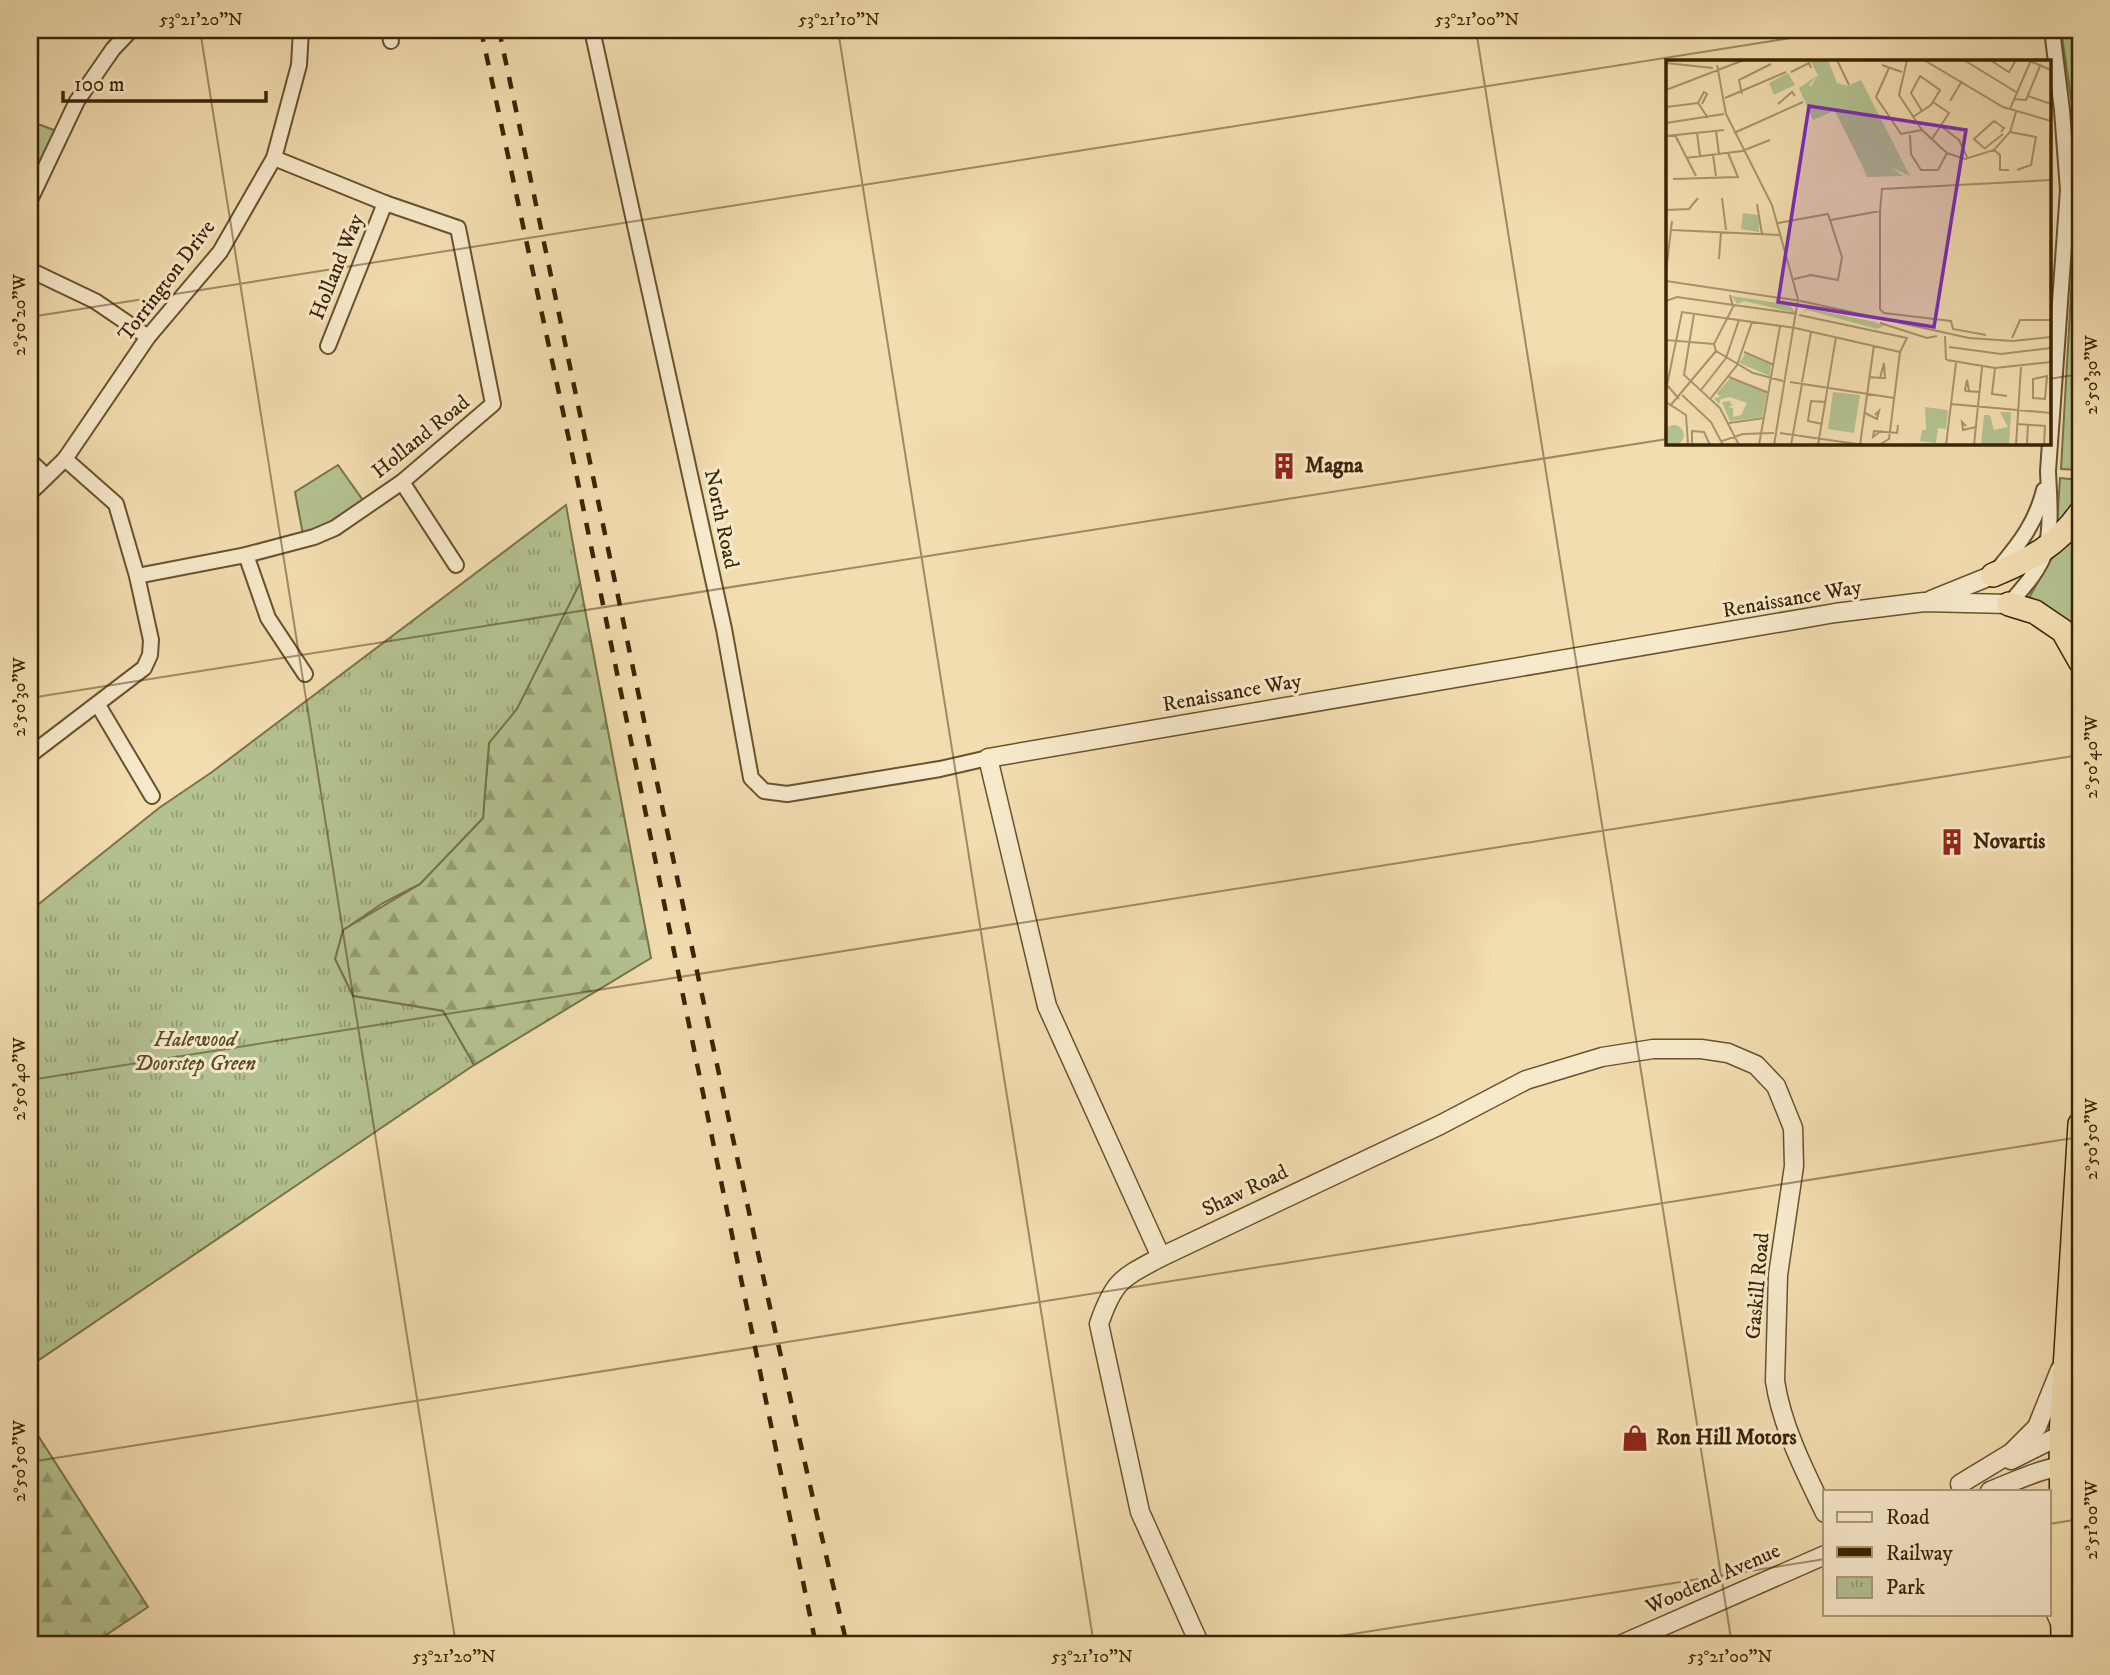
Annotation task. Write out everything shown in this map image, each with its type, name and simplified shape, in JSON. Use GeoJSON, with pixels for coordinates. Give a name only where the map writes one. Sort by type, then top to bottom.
{"type":"FeatureCollection","features":[{"type":"Feature","properties":{"kind":"highway"},"geometry":{"type":"LineString","coordinates":[[1993,575],[2046,550],[2072,525],[2080,513]]}},
{"type":"Feature","properties":{"kind":"highway"},"geometry":{"type":"LineString","coordinates":[[2009,604],[2035,612],[2063,631],[2080,661]]}},
{"type":"Feature","properties":{"kind":"highway"},"geometry":{"type":"LineString","coordinates":[[2063,1637],[2075,1433],[2066,1348],[2080,1124]]}},
{"type":"Feature","properties":{"kind":"street"},"geometry":{"type":"LineString","coordinates":[[30,200],[77,101],[113,49],[131,30]]}},
{"type":"Feature","properties":{"kind":"street","name":"Torrington Drive"},"geometry":{"type":"LineString","coordinates":[[30,493],[65,459],[148,337],[219,252],[274,158],[299,65],[301,30]]}},
{"type":"Feature","properties":{"kind":"street","name":"North Road"},"geometry":{"type":"LineString","coordinates":[[592,30],[724,629],[751,778],[764,791],[787,794],[940,769],[988,758]]}},
{"type":"Feature","properties":{"kind":"street"},"geometry":{"type":"LineString","coordinates":[[2009,604],[2031,578],[2046,550],[2049,518],[2049,471],[2068,190],[2052,30]]}},
{"type":"Feature","properties":{"kind":"street","name":"Holland Road"},"geometry":{"type":"LineString","coordinates":[[138,576],[246,555],[314,537],[335,528],[402,482],[493,404],[458,228],[385,203],[274,158]]}},
{"type":"Feature","properties":{"kind":"street","name":"Holland Way"},"geometry":{"type":"LineString","coordinates":[[328,346],[385,203]]}},
{"type":"Feature","properties":{"kind":"street"},"geometry":{"type":"LineString","coordinates":[[30,270],[95,301],[148,337]]}},
{"type":"Feature","properties":{"kind":"street"},"geometry":{"type":"LineString","coordinates":[[30,755],[144,668],[150,655],[151,640],[138,576],[116,504],[65,459]]}},
{"type":"Feature","properties":{"kind":"street"},"geometry":{"type":"LineString","coordinates":[[30,461],[46,477]]}},
{"type":"Feature","properties":{"kind":"street"},"geometry":{"type":"LineString","coordinates":[[1924,602],[1993,575],[2020,544],[2038,513],[2049,471]]}},
{"type":"Feature","properties":{"kind":"street"},"geometry":{"type":"LineString","coordinates":[[402,482],[456,565]]}},
{"type":"Feature","properties":{"kind":"street"},"geometry":{"type":"LineString","coordinates":[[246,555],[268,618],[305,674]]}},
{"type":"Feature","properties":{"kind":"street","name":"Renaissance Way"},"geometry":{"type":"LineString","coordinates":[[988,758],[1835,613],[1924,602],[2009,604]]}},
{"type":"Feature","properties":{"kind":"street"},"geometry":{"type":"LineString","coordinates":[[98,705],[152,796]]}},
{"type":"Feature","properties":{"kind":"street"},"geometry":{"type":"LineString","coordinates":[[988,758],[1047,1006],[1161,1257]]}},
{"type":"Feature","properties":{"kind":"street","name":"Shaw Road"},"geometry":{"type":"LineString","coordinates":[[1200,1645],[1140,1512],[1099,1324],[1107,1302],[1122,1278],[1440,1125],[1526,1080],[1602,1057],[1653,1049],[1701,1049],[1728,1053],[1756,1065]]}},
{"type":"Feature","properties":{"kind":"street","name":"Gaskill Road"},"geometry":{"type":"LineString","coordinates":[[1756,1065],[1776,1086],[1793,1128],[1794,1166],[1778,1275],[1774,1381],[1777,1398],[1805,1472],[1823,1509]]}},
{"type":"Feature","properties":{"kind":"street"},"geometry":{"type":"LineString","coordinates":[[1954,1487],[2011,1453],[2037,1427],[2058,1378],[2066,1348]]}},
{"type":"Feature","properties":{"kind":"street"},"geometry":{"type":"LineString","coordinates":[[1954,1487],[2075,1433]]}},
{"type":"Feature","properties":{"kind":"street"},"geometry":{"type":"LineString","coordinates":[[1992,1490],[2042,1470],[2074,1468],[2078,1480],[2080,1548]]}},
{"type":"Feature","properties":{"kind":"street","name":"Woodend Avenue"},"geometry":{"type":"LineString","coordinates":[[1620,1645],[1823,1556]]}},
{"type":"Feature","properties":{"kind":"street"},"geometry":{"type":"LineString","coordinates":[[2050,1600],[2063,1637]]}},
{"type":"Feature","properties":{"kind":"street"},"geometry":{"type":"LineString","coordinates":[[2063,1637],[2080,1606]]}},
{"type":"Feature","properties":{"kind":"green space"},"geometry":{"type":"Polygon","coordinates":[[[2061,30],[2080,30],[2080,470],[2061,469],[2077,188],[2074,118],[2061,30]]]}},
{"type":"Feature","properties":{"kind":"green space"},"geometry":{"type":"Polygon","coordinates":[[[30,121],[62,133],[47,164],[30,157],[30,121]]]}},
{"type":"Feature","properties":{"kind":"green space"},"geometry":{"type":"Polygon","coordinates":[[[338,465],[367,506],[304,540],[295,492],[338,465]]]}},
{"type":"Feature","properties":{"kind":"green space"},"geometry":{"type":"Polygon","coordinates":[[[2060,478],[2080,480],[2080,515],[2056,540],[2060,478]]]}},
{"type":"Feature","properties":{"kind":"green space","name":"Halewood Doorstep Green"},"geometry":{"type":"Polygon","coordinates":[[[566,505],[580,583],[517,709],[489,743],[483,818],[420,884],[383,903],[343,930],[335,959],[353,996],[443,1011],[474,1065],[30,1366],[30,911],[159,808],[212,772],[566,505]]]}},
{"type":"Feature","properties":{"kind":"green space"},"geometry":{"type":"Polygon","coordinates":[[[2080,533],[2080,643],[2026,603],[2051,559],[2080,533]]]}},
{"type":"Feature","properties":{"kind":"green space"},"geometry":{"type":"Polygon","coordinates":[[[580,583],[651,958],[474,1065],[443,1011],[353,996],[335,959],[343,930],[420,884],[483,818],[489,743],[580,583]]]}},
{"type":"Feature","properties":{"kind":"green space"},"geometry":{"type":"Polygon","coordinates":[[[30,1423],[148,1607],[91,1645],[30,1645],[30,1423]]]}},
{"type":"Feature","properties":{"kind":"railway"},"geometry":{"type":"LineString","coordinates":[[481,30],[574,463],[816,1645]]}},
{"type":"Feature","properties":{"kind":"railway"},"geometry":{"type":"LineString","coordinates":[[499,30],[712,1041],[847,1645]]}},
{"type":"Feature","properties":{"kind":"place","name":"Magna"},"geometry":{"type":"Point","coordinates":[1284,466]}},
{"type":"Feature","properties":{"kind":"place","name":"Novartis"},"geometry":{"type":"Point","coordinates":[1952,842]}},
{"type":"Feature","properties":{"kind":"place","name":"Ron Hill Motors"},"geometry":{"type":"Point","coordinates":[1635,1438]}}]}
